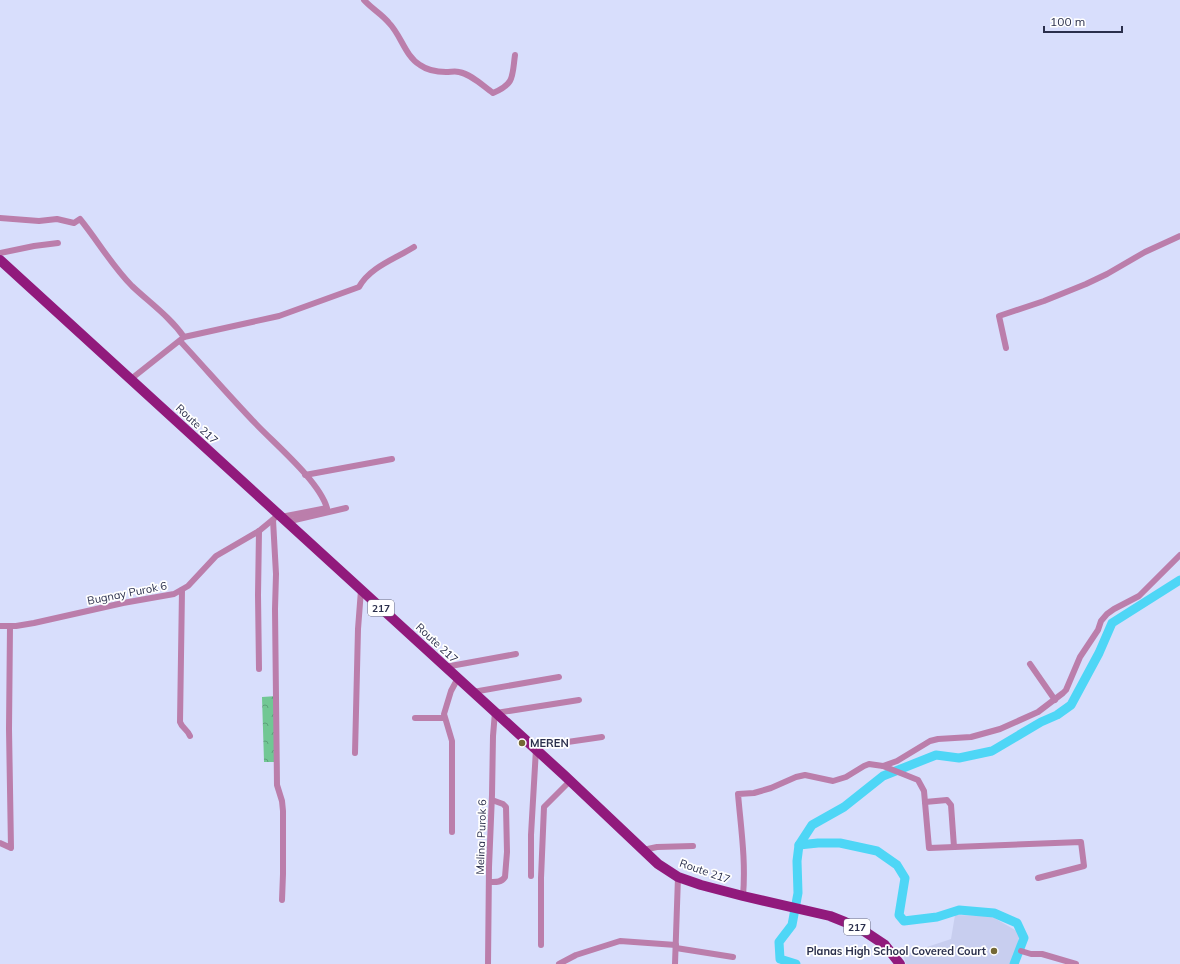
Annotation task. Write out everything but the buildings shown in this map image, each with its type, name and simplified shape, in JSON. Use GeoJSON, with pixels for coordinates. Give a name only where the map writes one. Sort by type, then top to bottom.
{"type":"FeatureCollection","features":[{"type":"Feature","properties":{"kind":"main road","name":"Route 217"},"geometry":{"type":"LineString","coordinates":[[0,260],[131,379],[280,518],[458,678],[658,864],[678,877],[701,885],[830,916],[864,931],[885,945],[900,964]]}},
{"type":"Feature","properties":{"kind":"street"},"geometry":{"type":"LineString","coordinates":[[364,0],[388,22],[412,58],[420,65],[429,69],[446,72],[460,72],[493,93],[509,84],[512,78],[515,55]]}},
{"type":"Feature","properties":{"kind":"street"},"geometry":{"type":"LineString","coordinates":[[0,218],[40,221],[57,219],[74,223],[80,219],[123,276],[132,286],[168,317],[182,339],[252,419],[305,475],[322,496],[327,508],[280,518]]}},
{"type":"Feature","properties":{"kind":"street"},"geometry":{"type":"LineString","coordinates":[[1006,348],[999,316],[1044,301],[1086,284],[1107,274],[1145,252],[1180,236]]}},
{"type":"Feature","properties":{"kind":"street"},"geometry":{"type":"LineString","coordinates":[[0,253],[58,243]]}},
{"type":"Feature","properties":{"kind":"street"},"geometry":{"type":"LineString","coordinates":[[131,379],[182,339],[279,316],[359,287],[370,273],[414,247]]}},
{"type":"Feature","properties":{"kind":"street"},"geometry":{"type":"LineString","coordinates":[[305,475],[392,459]]}},
{"type":"Feature","properties":{"kind":"street"},"geometry":{"type":"LineString","coordinates":[[280,518],[346,508]]}},
{"type":"Feature","properties":{"kind":"street"},"geometry":{"type":"LineString","coordinates":[[280,518],[275,609],[277,785],[282,802],[282,900]]}},
{"type":"Feature","properties":{"kind":"street","name":"Bugnay Purok 6"},"geometry":{"type":"LineString","coordinates":[[0,626],[34,623],[123,603],[163,596],[182,590],[193,582],[216,556],[280,518]]}},
{"type":"Feature","properties":{"kind":"street"},"geometry":{"type":"LineString","coordinates":[[259,531],[259,669]]}},
{"type":"Feature","properties":{"kind":"street"},"geometry":{"type":"LineString","coordinates":[[883,766],[897,761],[938,738],[971,737],[1000,729],[1038,712],[1055,700],[1066,690],[1080,657],[1098,630],[1101,621],[1106,614],[1140,596],[1180,555]]}},
{"type":"Feature","properties":{"kind":"street"},"geometry":{"type":"LineString","coordinates":[[182,590],[180,722],[190,736]]}},
{"type":"Feature","properties":{"kind":"street"},"geometry":{"type":"LineString","coordinates":[[355,753],[358,629],[361,590]]}},
{"type":"Feature","properties":{"kind":"street"},"geometry":{"type":"LineString","coordinates":[[0,843],[11,848],[9,729],[10,626]]}},
{"type":"Feature","properties":{"kind":"street"},"geometry":{"type":"LineString","coordinates":[[445,667],[516,654]]}},
{"type":"Feature","properties":{"kind":"street"},"geometry":{"type":"LineString","coordinates":[[1030,664],[1055,700]]}},
{"type":"Feature","properties":{"kind":"street"},"geometry":{"type":"LineString","coordinates":[[473,692],[559,677]]}},
{"type":"Feature","properties":{"kind":"street"},"geometry":{"type":"LineString","coordinates":[[452,832],[452,741],[444,718],[445,706],[458,678]]}},
{"type":"Feature","properties":{"kind":"street"},"geometry":{"type":"LineString","coordinates":[[495,712],[579,700]]}},
{"type":"Feature","properties":{"kind":"street","name":"Melina Purok 6"},"geometry":{"type":"LineString","coordinates":[[488,964],[492,736],[495,712]]}},
{"type":"Feature","properties":{"kind":"street"},"geometry":{"type":"LineString","coordinates":[[415,718],[444,718]]}},
{"type":"Feature","properties":{"kind":"street"},"geometry":{"type":"LineString","coordinates":[[530,876],[534,748],[602,737]]}},
{"type":"Feature","properties":{"kind":"street"},"geometry":{"type":"LineString","coordinates":[[743,896],[745,875],[744,851],[738,794],[771,788],[796,777],[805,775],[832,781],[846,777],[870,764],[883,766],[918,780],[924,790],[928,848],[1081,842],[1084,866],[1038,878]]}},
{"type":"Feature","properties":{"kind":"street"},"geometry":{"type":"LineString","coordinates":[[541,945],[541,878],[544,808],[570,781]]}},
{"type":"Feature","properties":{"kind":"street"},"geometry":{"type":"LineString","coordinates":[[489,882],[504,880],[507,852],[506,807],[503,804],[492,800]]}},
{"type":"Feature","properties":{"kind":"street"},"geometry":{"type":"LineString","coordinates":[[925,802],[947,800],[951,804],[954,847]]}},
{"type":"Feature","properties":{"kind":"street"},"geometry":{"type":"LineString","coordinates":[[643,850],[657,847],[693,846]]}},
{"type":"Feature","properties":{"kind":"street"},"geometry":{"type":"LineString","coordinates":[[674,964],[676,947],[678,877]]}},
{"type":"Feature","properties":{"kind":"street"},"geometry":{"type":"LineString","coordinates":[[559,964],[576,955],[620,941],[676,947],[733,957]]}},
{"type":"Feature","properties":{"kind":"street"},"geometry":{"type":"LineString","coordinates":[[1021,951],[1031,954],[1042,954],[1076,964]]}},
{"type":"Feature","properties":{"kind":"shaded area"},"geometry":{"type":"Polygon","coordinates":[[[955,915],[991,916],[1020,933],[1013,964],[906,964],[903,955],[951,939],[955,915]]]}},
{"type":"Feature","properties":{"kind":"green space"},"geometry":{"type":"Polygon","coordinates":[[[277,696],[279,762],[264,762],[262,697],[277,696]]]}},
{"type":"Feature","properties":{"kind":"waterway"},"geometry":{"type":"LineString","coordinates":[[796,964],[780,959],[779,942],[792,925],[798,893],[797,861],[799,845],[812,825],[844,807],[883,776],[936,755],[959,758],[992,751],[1041,722],[1057,715],[1071,705],[1099,653],[1112,623],[1180,580]]}},
{"type":"Feature","properties":{"kind":"waterway"},"geometry":{"type":"LineString","coordinates":[[799,845],[840,843],[877,851],[897,865],[905,878],[899,915],[904,921],[937,917],[959,910],[994,913],[1017,923],[1024,938],[1014,964]]}},
{"type":"Feature","properties":{"kind":"place","name":"MEREN"},"geometry":{"type":"Point","coordinates":[522,743]}},
{"type":"Feature","properties":{"kind":"place","name":"Planas High School Covered Court"},"geometry":{"type":"Point","coordinates":[994,951]}}]}
